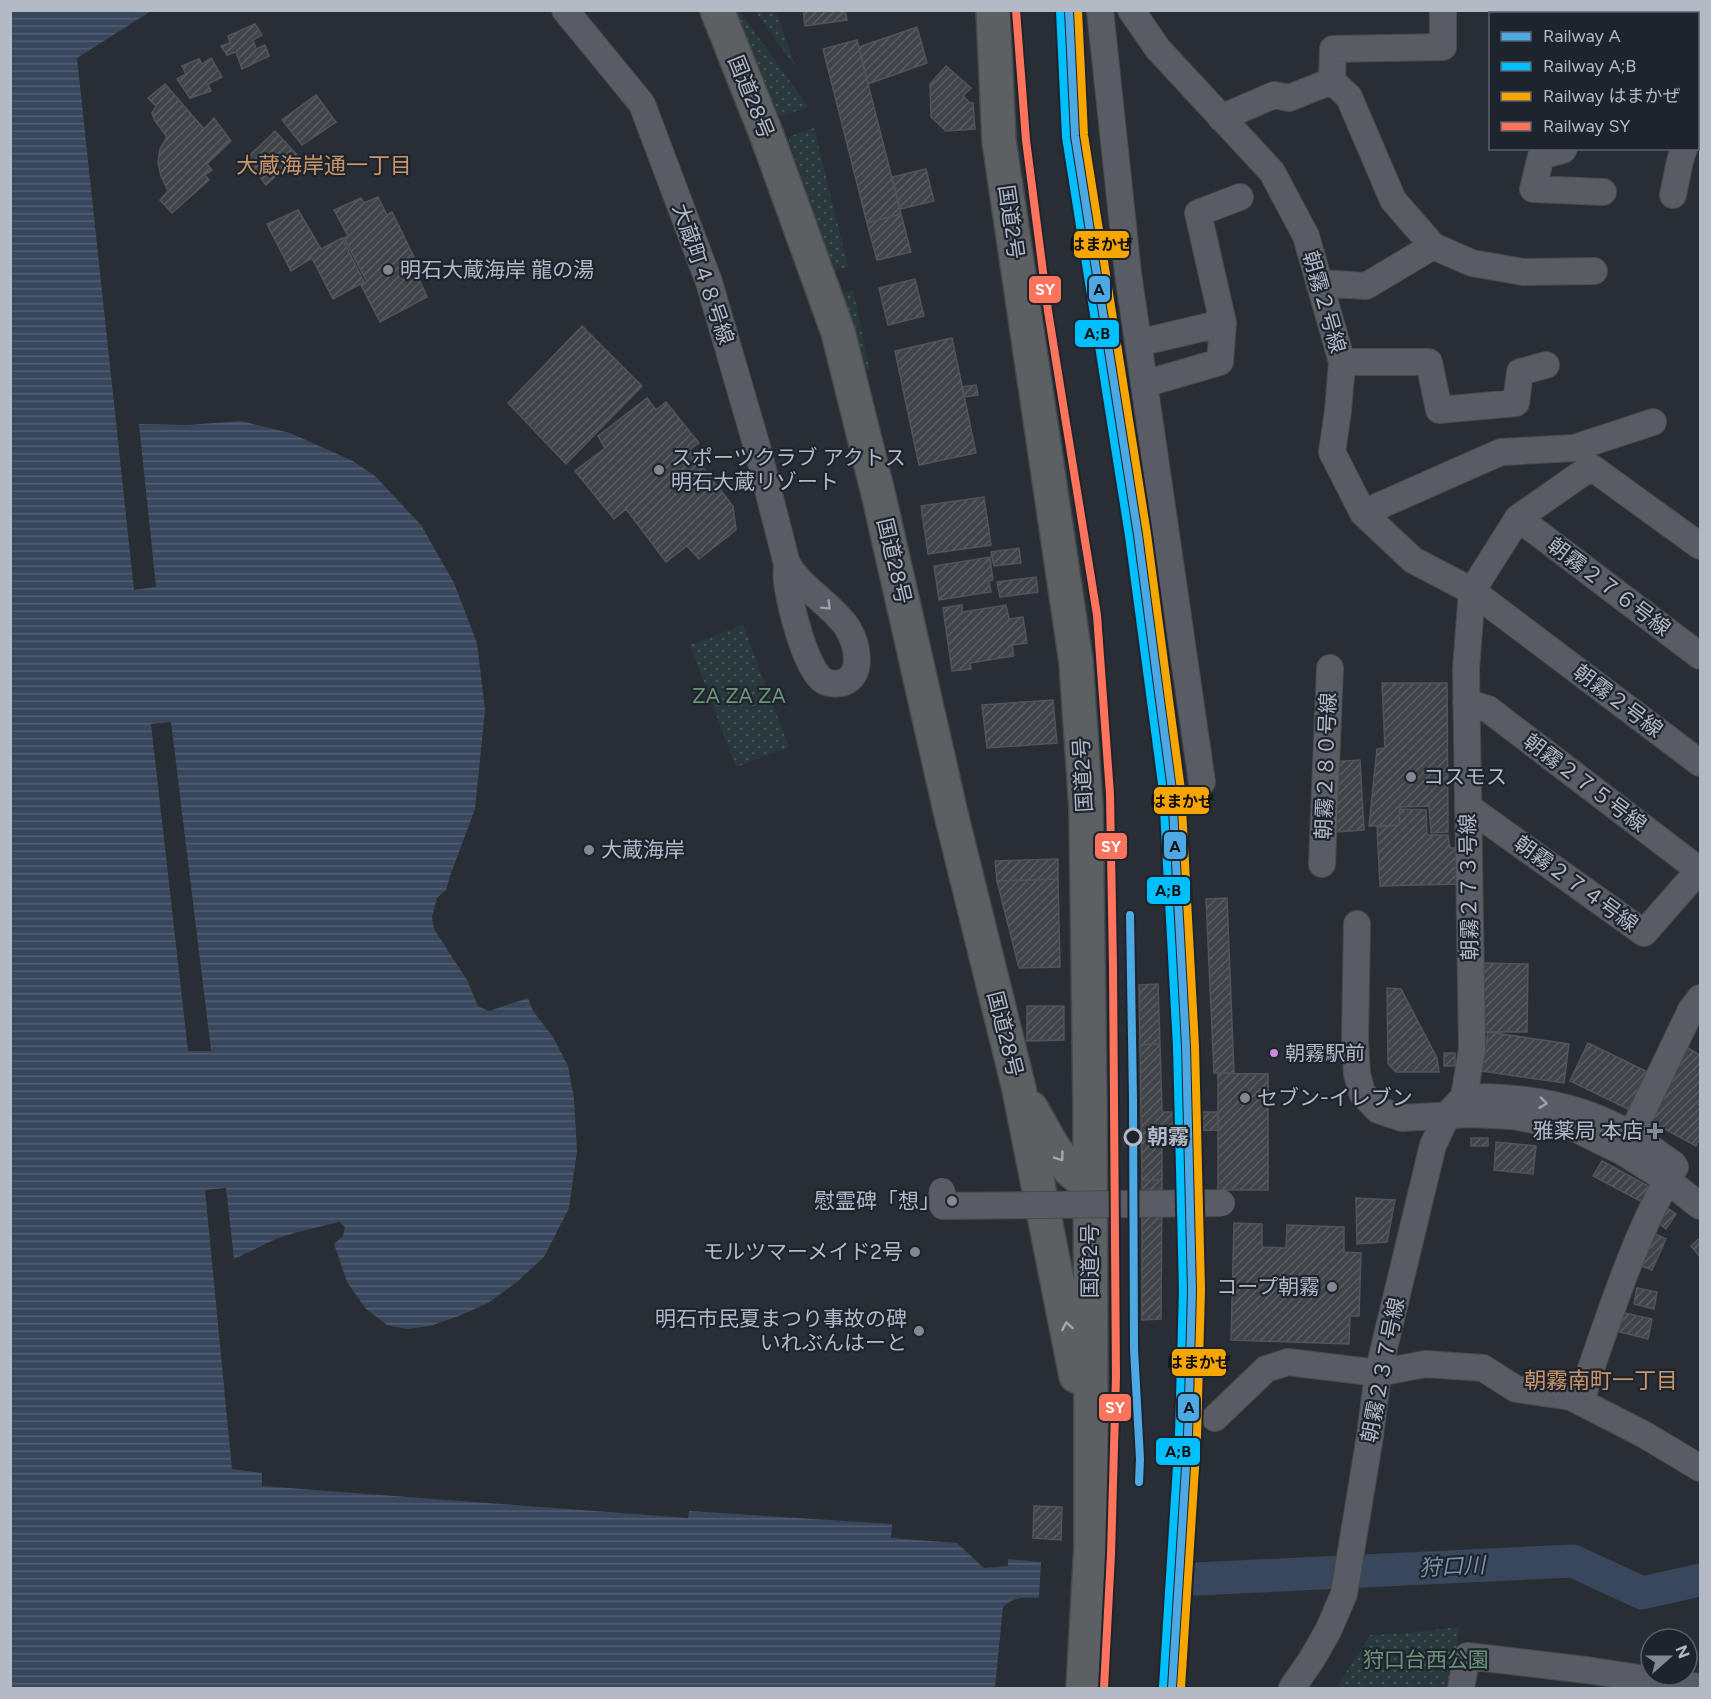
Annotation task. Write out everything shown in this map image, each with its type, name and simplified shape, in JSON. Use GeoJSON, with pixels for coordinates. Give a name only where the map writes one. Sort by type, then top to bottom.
{"type":"FeatureCollection","features":[{"type":"Feature","properties":{"kind":"highway","name":"国道28号"},"geometry":{"type":"LineString","coordinates":[[717,10],[767,136],[838,332],[879,497],[950,810],[1019,1089],[1078,1384],[1091,1423]]}},
{"type":"Feature","properties":{"kind":"highway","name":"国道2号"},"geometry":{"type":"LineString","coordinates":[[993,10],[999,141],[1076,662],[1086,809],[1090,1106],[1091,1546],[1083,1689]]}},
{"type":"Feature","properties":{"kind":"highway","name":"国道28号"},"geometry":{"type":"LineString","coordinates":[[1019,1089],[1053,1147],[1070,1170],[1090,1187]]}},
{"type":"Feature","properties":{"kind":"highway"},"geometry":{"type":"LineString","coordinates":[[1036,1117],[1048,1124],[1062,1125],[1076,1119],[1090,1106]]}},
{"type":"Feature","properties":{"kind":"street","name":"大蔵町４８号線"},"geometry":{"type":"LineString","coordinates":[[565,10],[642,104],[709,282],[757,447],[787,564]]}},
{"type":"Feature","properties":{"kind":"street"},"geometry":{"type":"LineString","coordinates":[[1100,10],[1128,273],[1202,782]]}},
{"type":"Feature","properties":{"kind":"street","name":"朝霧２号線"},"geometry":{"type":"LineString","coordinates":[[1131,10],[1158,49],[1272,172],[1306,236],[1341,362],[1338,411],[1332,452],[1363,513],[1413,560],[1472,591],[1701,763]]}},
{"type":"Feature","properties":{"kind":"street"},"geometry":{"type":"LineString","coordinates":[[1332,81],[1333,50],[1443,47],[1443,10]]}},
{"type":"Feature","properties":{"kind":"street"},"geometry":{"type":"LineString","coordinates":[[1221,118],[1274,95],[1289,98],[1332,81]]}},
{"type":"Feature","properties":{"kind":"street"},"geometry":{"type":"LineString","coordinates":[[1332,81],[1350,97],[1394,200],[1433,246],[1472,263],[1523,272],[1594,271]]}},
{"type":"Feature","properties":{"kind":"street"},"geometry":{"type":"LineString","coordinates":[[1563,150],[1541,156],[1533,189],[1603,192]]}},
{"type":"Feature","properties":{"kind":"street"},"geometry":{"type":"LineString","coordinates":[[1673,195],[1688,158]]}},
{"type":"Feature","properties":{"kind":"street"},"geometry":{"type":"LineString","coordinates":[[1144,384],[1220,362],[1223,323],[1198,213],[1240,197]]}},
{"type":"Feature","properties":{"kind":"street"},"geometry":{"type":"LineString","coordinates":[[1320,283],[1366,286],[1433,246]]}},
{"type":"Feature","properties":{"kind":"street"},"geometry":{"type":"LineString","coordinates":[[1138,343],[1223,323]]}},
{"type":"Feature","properties":{"kind":"street"},"geometry":{"type":"LineString","coordinates":[[1341,362],[1429,362],[1439,410],[1516,403],[1520,372],[1546,365]]}},
{"type":"Feature","properties":{"kind":"street"},"geometry":{"type":"LineString","coordinates":[[1363,513],[1501,452],[1574,448],[1653,422]]}},
{"type":"Feature","properties":{"kind":"street","name":"朝霧２７３号線"},"geometry":{"type":"LineString","coordinates":[[1456,1106],[1472,1049],[1466,669],[1472,591],[1518,518],[1592,467],[1701,546]]}},
{"type":"Feature","properties":{"kind":"street","name":"朝霧２７６号線"},"geometry":{"type":"LineString","coordinates":[[1518,518],[1701,656]]}},
{"type":"Feature","properties":{"kind":"street","name":"朝霧２８０号線"},"geometry":{"type":"LineString","coordinates":[[1322,864],[1330,668]]}},
{"type":"Feature","properties":{"kind":"street","name":"朝霧２７５号線"},"geometry":{"type":"LineString","coordinates":[[1466,702],[1488,709],[1700,869]]}},
{"type":"Feature","properties":{"kind":"street","name":"朝霧２７４号線"},"geometry":{"type":"LineString","coordinates":[[1468,807],[1644,933],[1700,869]]}},
{"type":"Feature","properties":{"kind":"street"},"geometry":{"type":"LineString","coordinates":[[1357,924],[1355,1041],[1357,1074],[1362,1093],[1378,1110],[1402,1118],[1456,1106],[1572,1127],[1627,1143],[1671,1173],[1701,1186]]}},
{"type":"Feature","properties":{"kind":"street"},"geometry":{"type":"LineString","coordinates":[[1627,1143],[1691,1010],[1701,998]]}},
{"type":"Feature","properties":{"kind":"street","name":"朝霧２３７号線"},"geometry":{"type":"LineString","coordinates":[[1292,1689],[1328,1631],[1344,1594],[1378,1373],[1433,1145],[1456,1106]]}},
{"type":"Feature","properties":{"kind":"street"},"geometry":{"type":"LineString","coordinates":[[1671,1173],[1701,1206]]}},
{"type":"Feature","properties":{"kind":"street"},"geometry":{"type":"LineString","coordinates":[[1582,1403],[1586,1383],[1627,1270],[1671,1173]]}},
{"type":"Feature","properties":{"kind":"street"},"geometry":{"type":"LineString","coordinates":[[942,1191],[943,1206],[1222,1203]]}},
{"type":"Feature","properties":{"kind":"street"},"geometry":{"type":"LineString","coordinates":[[1215,1418],[1266,1369],[1288,1362],[1378,1373],[1425,1364],[1483,1368],[1516,1389],[1571,1397],[1645,1435],[1701,1468]]}},
{"type":"Feature","properties":{"kind":"street"},"geometry":{"type":"LineString","coordinates":[[1461,1689],[1467,1656],[1701,1687]]}},
{"type":"Feature","properties":{"kind":"green space"},"geometry":{"type":"Polygon","coordinates":[[[736,11],[740,11],[808,107],[779,117],[736,11]]]}},
{"type":"Feature","properties":{"kind":"green space"},"geometry":{"type":"Polygon","coordinates":[[[755,11],[776,11],[796,68],[755,11]]]}},
{"type":"Feature","properties":{"kind":"green space"},"geometry":{"type":"Polygon","coordinates":[[[814,128],[848,266],[834,271],[788,137],[814,128]]]}},
{"type":"Feature","properties":{"kind":"green space"},"geometry":{"type":"Polygon","coordinates":[[[853,290],[870,370],[864,371],[842,293],[853,290]]]}},
{"type":"Feature","properties":{"kind":"green space","name":"ZA ZA ZA"},"geometry":{"type":"Polygon","coordinates":[[[743,625],[789,747],[736,767],[690,645],[743,625]]]}},
{"type":"Feature","properties":{"kind":"green space","name":"狩口台西公園"},"geometry":{"type":"Polygon","coordinates":[[[1459,1627],[1452,1688],[1336,1688],[1370,1635],[1459,1627]]]}},
{"type":"Feature","properties":{"kind":"water"},"geometry":{"type":"Polygon","coordinates":[[[11,10],[151,11],[77,58],[134,590],[156,587],[139,424],[188,425],[241,421],[290,433],[353,461],[375,476],[421,525],[454,583],[477,643],[485,710],[475,809],[446,890],[437,898],[432,917],[434,929],[467,980],[478,1006],[489,1011],[528,998],[533,1011],[553,1037],[568,1066],[574,1099],[577,1151],[569,1208],[544,1257],[517,1282],[488,1303],[430,1326],[407,1329],[387,1325],[366,1309],[347,1282],[334,1244],[343,1236],[345,1227],[339,1222],[278,1238],[234,1259],[226,1188],[205,1190],[232,1469],[262,1473],[262,1486],[688,1518],[689,1511],[892,1524],[891,1538],[957,1543],[984,1568],[1008,1566],[1008,1559],[1041,1562],[1039,1598],[1015,1599],[1003,1607],[995,1688],[11,1688],[11,10]],[[171,722],[151,724],[188,1051],[211,1051],[171,722]]]}},
{"type":"Feature","properties":{"kind":"building"},"geometry":{"type":"Polygon","coordinates":[[[803,10],[845,10],[847,20],[805,26],[803,10]]]}},
{"type":"Feature","properties":{"kind":"building"},"geometry":{"type":"Polygon","coordinates":[[[255,24],[262,35],[253,40],[256,49],[265,45],[269,56],[242,69],[236,52],[227,55],[221,46],[230,43],[228,36],[255,24]]]}},
{"type":"Feature","properties":{"kind":"building"},"geometry":{"type":"Polygon","coordinates":[[[917,27],[927,63],[868,84],[859,47],[917,27]]]}},
{"type":"Feature","properties":{"kind":"building"},"geometry":{"type":"Polygon","coordinates":[[[857,40],[901,214],[867,223],[823,49],[857,40]]]}},
{"type":"Feature","properties":{"kind":"building"},"geometry":{"type":"Polygon","coordinates":[[[211,58],[222,77],[208,84],[211,91],[190,98],[177,79],[186,74],[182,66],[199,59],[202,64],[211,58]]]}},
{"type":"Feature","properties":{"kind":"building"},"geometry":{"type":"Polygon","coordinates":[[[946,66],[971,88],[963,96],[973,103],[975,129],[946,131],[931,117],[930,84],[946,66]]]}},
{"type":"Feature","properties":{"kind":"building"},"geometry":{"type":"Polygon","coordinates":[[[165,84],[204,129],[214,118],[231,141],[207,164],[212,170],[205,175],[209,180],[172,213],[160,200],[168,191],[158,163],[160,149],[167,137],[155,121],[152,113],[156,106],[148,98],[165,84]]]}},
{"type":"Feature","properties":{"kind":"building"},"geometry":{"type":"Polygon","coordinates":[[[316,95],[336,122],[302,145],[282,120],[316,95]]]}},
{"type":"Feature","properties":{"kind":"building"},"geometry":{"type":"Polygon","coordinates":[[[275,131],[298,156],[266,185],[246,159],[275,131]]]}},
{"type":"Feature","properties":{"kind":"building"},"geometry":{"type":"Polygon","coordinates":[[[926,169],[934,201],[900,209],[892,177],[926,169]]]}},
{"type":"Feature","properties":{"kind":"building","name":"明石大蔵海岸 龍の湯"},"geometry":{"type":"Polygon","coordinates":[[[378,197],[387,215],[392,212],[414,257],[410,259],[427,297],[380,322],[361,285],[367,282],[344,238],[348,236],[334,210],[361,198],[364,203],[378,197]]]}},
{"type":"Feature","properties":{"kind":"building"},"geometry":{"type":"Polygon","coordinates":[[[298,210],[321,249],[342,238],[364,282],[333,299],[312,258],[291,271],[267,224],[298,210]]]}},
{"type":"Feature","properties":{"kind":"building"},"geometry":{"type":"Polygon","coordinates":[[[901,214],[911,252],[877,260],[867,223],[901,214]]]}},
{"type":"Feature","properties":{"kind":"building"},"geometry":{"type":"Polygon","coordinates":[[[915,279],[924,316],[888,325],[879,288],[915,279]]]}},
{"type":"Feature","properties":{"kind":"building"},"geometry":{"type":"Polygon","coordinates":[[[582,326],[642,386],[566,464],[508,403],[582,326]]]}},
{"type":"Feature","properties":{"kind":"building"},"geometry":{"type":"Polygon","coordinates":[[[952,338],[976,453],[919,465],[895,351],[952,338]]]}},
{"type":"Feature","properties":{"kind":"building"},"geometry":{"type":"Polygon","coordinates":[[[976,385],[978,395],[964,397],[962,387],[976,385]]]}},
{"type":"Feature","properties":{"kind":"building"},"geometry":{"type":"Polygon","coordinates":[[[647,398],[656,410],[666,402],[699,443],[689,450],[733,506],[736,530],[699,559],[687,546],[666,562],[626,509],[614,519],[575,471],[605,448],[598,436],[647,398]]]}},
{"type":"Feature","properties":{"kind":"building"},"geometry":{"type":"Polygon","coordinates":[[[984,497],[991,545],[928,554],[921,506],[984,497]]]}},
{"type":"Feature","properties":{"kind":"building"},"geometry":{"type":"Polygon","coordinates":[[[1019,548],[1021,563],[994,566],[991,552],[1019,548]]]}},
{"type":"Feature","properties":{"kind":"building"},"geometry":{"type":"Polygon","coordinates":[[[990,557],[993,580],[989,581],[991,592],[939,600],[934,566],[990,557]]]}},
{"type":"Feature","properties":{"kind":"building"},"geometry":{"type":"Polygon","coordinates":[[[1036,577],[1038,592],[1000,597],[997,582],[1036,577]]]}},
{"type":"Feature","properties":{"kind":"building"},"geometry":{"type":"Polygon","coordinates":[[[962,605],[962,612],[1006,605],[1009,619],[1023,617],[1027,643],[1012,645],[1014,656],[970,663],[971,669],[952,671],[943,608],[962,605]]]}},
{"type":"Feature","properties":{"kind":"building","name":"コスモス"},"geometry":{"type":"Polygon","coordinates":[[[1382,683],[1447,683],[1448,832],[1431,833],[1429,806],[1400,807],[1399,825],[1369,826],[1377,749],[1385,748],[1382,683]]]}},
{"type":"Feature","properties":{"kind":"building"},"geometry":{"type":"Polygon","coordinates":[[[1053,700],[1057,743],[987,748],[982,705],[1053,700]]]}},
{"type":"Feature","properties":{"kind":"building"},"geometry":{"type":"Polygon","coordinates":[[[1360,760],[1364,830],[1335,832],[1330,762],[1360,760]]]}},
{"type":"Feature","properties":{"kind":"building"},"geometry":{"type":"Polygon","coordinates":[[[1400,809],[1426,810],[1427,835],[1448,835],[1450,848],[1459,848],[1460,884],[1380,886],[1377,827],[1399,825],[1400,809]]]}},
{"type":"Feature","properties":{"kind":"building"},"geometry":{"type":"Polygon","coordinates":[[[1058,859],[1058,879],[997,881],[995,861],[1058,859]]]}},
{"type":"Feature","properties":{"kind":"building"},"geometry":{"type":"Polygon","coordinates":[[[1058,879],[1060,967],[1019,968],[997,881],[1058,879]]]}},
{"type":"Feature","properties":{"kind":"building"},"geometry":{"type":"Polygon","coordinates":[[[1227,898],[1234,1073],[1214,1073],[1206,899],[1227,898]]]}},
{"type":"Feature","properties":{"kind":"building"},"geometry":{"type":"Polygon","coordinates":[[[1484,963],[1528,964],[1527,1032],[1484,1032],[1484,963]]]}},
{"type":"Feature","properties":{"kind":"building"},"geometry":{"type":"Polygon","coordinates":[[[1158,984],[1160,1044],[1140,1045],[1139,985],[1158,984]]]}},
{"type":"Feature","properties":{"kind":"building"},"geometry":{"type":"Polygon","coordinates":[[[1387,988],[1401,989],[1437,1058],[1439,1072],[1396,1072],[1388,1064],[1387,988]]]}},
{"type":"Feature","properties":{"kind":"building"},"geometry":{"type":"Polygon","coordinates":[[[1027,1006],[1064,1006],[1064,1040],[1027,1041],[1027,1006]]]}},
{"type":"Feature","properties":{"kind":"building"},"geometry":{"type":"Polygon","coordinates":[[[1488,1032],[1569,1044],[1564,1083],[1482,1071],[1488,1032]]]}},
{"type":"Feature","properties":{"kind":"building"},"geometry":{"type":"Polygon","coordinates":[[[1588,1043],[1648,1072],[1630,1110],[1570,1081],[1588,1043]]]}},
{"type":"Feature","properties":{"kind":"building"},"geometry":{"type":"Polygon","coordinates":[[[1160,1044],[1162,1112],[1218,1112],[1218,1130],[1162,1131],[1162,1180],[1142,1180],[1140,1045],[1160,1044]]]}},
{"type":"Feature","properties":{"kind":"building"},"geometry":{"type":"Polygon","coordinates":[[[1686,1047],[1700,1055],[1698,1105],[1700,1106],[1700,1138],[1696,1146],[1648,1120],[1686,1047]]]}},
{"type":"Feature","properties":{"kind":"building"},"geometry":{"type":"Polygon","coordinates":[[[1444,1053],[1455,1053],[1455,1066],[1444,1066],[1444,1053]]]}},
{"type":"Feature","properties":{"kind":"building"},"geometry":{"type":"Polygon","coordinates":[[[1218,1073],[1268,1074],[1268,1190],[1218,1190],[1218,1073]]]}},
{"type":"Feature","properties":{"kind":"building"},"geometry":{"type":"Polygon","coordinates":[[[1471,1138],[1488,1138],[1488,1146],[1471,1146],[1471,1138]]]}},
{"type":"Feature","properties":{"kind":"building"},"geometry":{"type":"Polygon","coordinates":[[[1496,1142],[1536,1146],[1533,1174],[1494,1170],[1496,1142]]]}},
{"type":"Feature","properties":{"kind":"building"},"geometry":{"type":"Polygon","coordinates":[[[1602,1161],[1650,1187],[1642,1202],[1593,1176],[1602,1161]]]}},
{"type":"Feature","properties":{"kind":"building"},"geometry":{"type":"Polygon","coordinates":[[[1142,1180],[1162,1180],[1161,1319],[1142,1320],[1142,1180]]]}},
{"type":"Feature","properties":{"kind":"building"},"geometry":{"type":"Polygon","coordinates":[[[1356,1198],[1395,1200],[1387,1242],[1357,1244],[1356,1198]]]}},
{"type":"Feature","properties":{"kind":"building"},"geometry":{"type":"Polygon","coordinates":[[[1663,1205],[1676,1214],[1666,1229],[1654,1220],[1663,1205]]]}},
{"type":"Feature","properties":{"kind":"building"},"geometry":{"type":"Polygon","coordinates":[[[1234,1223],[1262,1224],[1262,1247],[1286,1248],[1287,1225],[1344,1227],[1344,1252],[1361,1253],[1359,1316],[1350,1316],[1349,1344],[1231,1340],[1234,1223]]]}},
{"type":"Feature","properties":{"kind":"building"},"geometry":{"type":"Polygon","coordinates":[[[1650,1232],[1666,1239],[1652,1270],[1637,1264],[1650,1232]]]}},
{"type":"Feature","properties":{"kind":"building"},"geometry":{"type":"Polygon","coordinates":[[[1700,1238],[1700,1257],[1691,1246],[1700,1238]]]}},
{"type":"Feature","properties":{"kind":"building"},"geometry":{"type":"Polygon","coordinates":[[[1637,1288],[1657,1292],[1654,1309],[1634,1304],[1637,1288]]]}},
{"type":"Feature","properties":{"kind":"building"},"geometry":{"type":"Polygon","coordinates":[[[1620,1312],[1652,1319],[1648,1339],[1616,1331],[1620,1312]]]}},
{"type":"Feature","properties":{"kind":"building"},"geometry":{"type":"Polygon","coordinates":[[[1034,1506],[1062,1507],[1061,1540],[1033,1538],[1034,1506]]]}},
{"type":"Feature","properties":{"kind":"waterway","name":"狩口川"},"geometry":{"type":"LineString","coordinates":[[1196,1579],[1573,1561],[1642,1593],[1700,1580]]}},
{"type":"Feature","properties":{"kind":"rail line","name":"SY"},"geometry":{"type":"LineString","coordinates":[[1016,10],[1026,140],[1048,311],[1097,615],[1110,794],[1116,1377],[1111,1554],[1104,1688]]}},
{"type":"Feature","properties":{"kind":"rail line","name":"A;B"},"geometry":{"type":"LineString","coordinates":[[1060,10],[1066,137],[1129,536],[1163,791],[1177,1046],[1183,1290],[1179,1435],[1163,1687]]}},
{"type":"Feature","properties":{"kind":"rail line","name":"A"},"geometry":{"type":"LineString","coordinates":[[1069,10],[1075,136],[1138,535],[1172,790],[1186,1046],[1192,1290],[1188,1435],[1172,1688]]}},
{"type":"Feature","properties":{"kind":"rail line","name":"はまかぜ"},"geometry":{"type":"LineString","coordinates":[[1078,10],[1084,135],[1147,534],[1181,790],[1195,1046],[1201,1290],[1197,1436],[1181,1688]]}},
{"type":"Feature","properties":{"kind":"rail line","name":"A"},"geometry":{"type":"LineString","coordinates":[[1130,915],[1134,1349],[1140,1459],[1139,1482]]}},
{"type":"Feature","properties":{"kind":"place","name":"明石大蔵海岸 龍の湯"},"geometry":{"type":"Point","coordinates":[388,270]}},
{"type":"Feature","properties":{"kind":"place","name":"スポーツクラブ アクトス 明石大蔵リゾート"},"geometry":{"type":"Point","coordinates":[659,470]}},
{"type":"Feature","properties":{"kind":"place","name":"コスモス"},"geometry":{"type":"Point","coordinates":[1411,777]}},
{"type":"Feature","properties":{"kind":"place","name":"大蔵海岸"},"geometry":{"type":"Point","coordinates":[589,850]}},
{"type":"Feature","properties":{"kind":"place","name":"朝霧駅前"},"geometry":{"type":"Point","coordinates":[1274,1053]}},
{"type":"Feature","properties":{"kind":"place","name":"セブン-イレブン"},"geometry":{"type":"Point","coordinates":[1245,1098]}},
{"type":"Feature","properties":{"kind":"place","name":"雅薬局 本店"},"geometry":{"type":"Point","coordinates":[1655,1131]}},
{"type":"Feature","properties":{"kind":"place","name":"朝霧"},"geometry":{"type":"Point","coordinates":[1133,1137]}},
{"type":"Feature","properties":{"kind":"place","name":"慰霊碑「想」"},"geometry":{"type":"Point","coordinates":[952,1201]}},
{"type":"Feature","properties":{"kind":"place","name":"モルツマーメイド2号"},"geometry":{"type":"Point","coordinates":[915,1252]}},
{"type":"Feature","properties":{"kind":"place","name":"コープ朝霧"},"geometry":{"type":"Point","coordinates":[1332,1287]}},
{"type":"Feature","properties":{"kind":"place","name":"明石市民夏まつり事故の碑 いれぶんはーと"},"geometry":{"type":"Point","coordinates":[919,1331]}},
{"type":"Feature","properties":{"kind":"district","name":"大蔵海岸通一丁目"},"geometry":{"type":"Point","coordinates":[324,165]}},
{"type":"Feature","properties":{"kind":"district","name":"朝霧南町一丁目"},"geometry":{"type":"Point","coordinates":[1601,1380]}}]}
